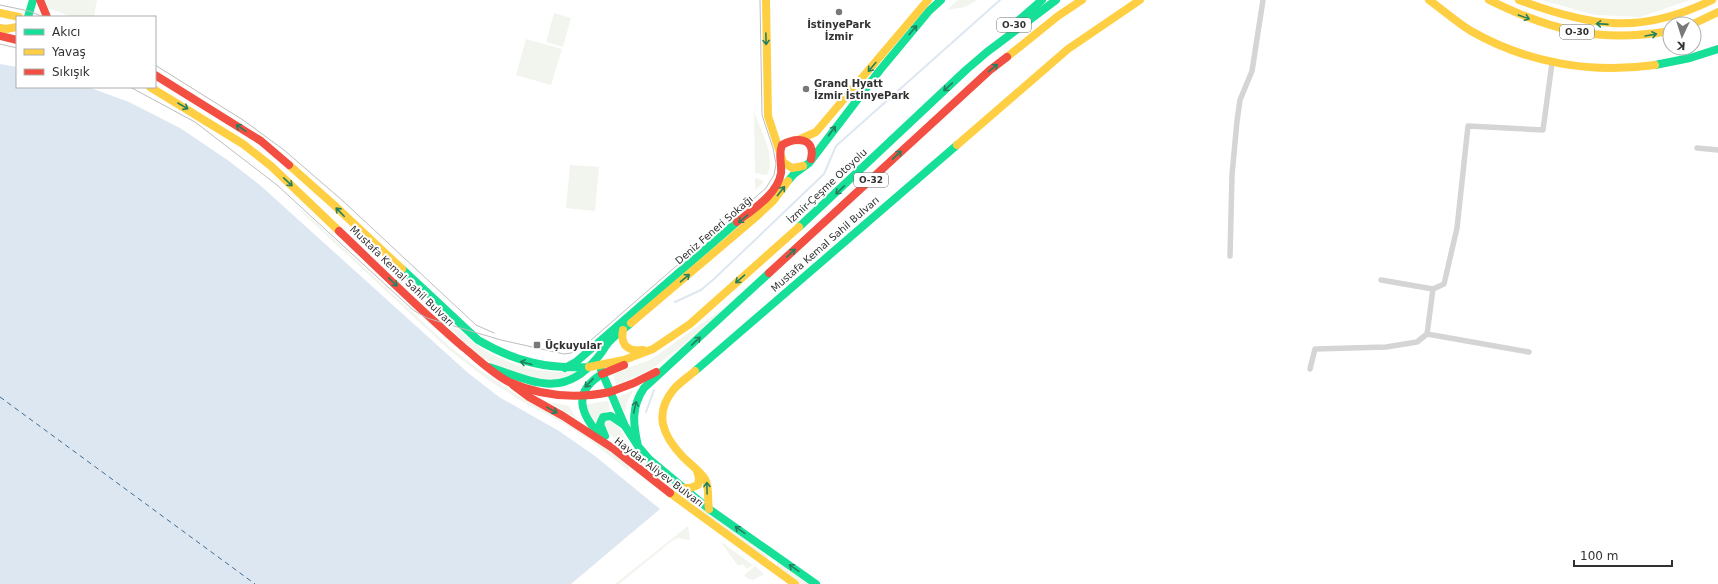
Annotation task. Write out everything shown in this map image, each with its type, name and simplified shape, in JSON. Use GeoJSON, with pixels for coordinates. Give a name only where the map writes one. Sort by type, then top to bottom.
{"type":"FeatureCollection","features":[{"type":"Feature","properties":{"kind":"main road"},"geometry":{"type":"LineString","coordinates":[[28,16],[33,0]]}},
{"type":"Feature","properties":{"kind":"main road"},"geometry":{"type":"LineString","coordinates":[[40,0],[47,16]]}},
{"type":"Feature","properties":{"kind":"main road"},"geometry":{"type":"LineString","coordinates":[[766,0],[768,116],[783,162],[789,167],[799,168],[809,163],[813,153],[813,148],[811,145],[804,141],[798,140]]}},
{"type":"Feature","properties":{"kind":"main road"},"geometry":{"type":"LineString","coordinates":[[780,153],[782,145],[787,142],[798,140],[816,132],[928,0]]}},
{"type":"Feature","properties":{"kind":"main road","name":"Deniz Feneri Sokağı"},"geometry":{"type":"LineString","coordinates":[[620,328],[756,217],[774,200],[794,174],[809,163],[880,70],[929,11],[941,0]]}},
{"type":"Feature","properties":{"kind":"main road","name":"O-30"},"geometry":{"type":"LineString","coordinates":[[987,52],[1042,0]]}},
{"type":"Feature","properties":{"kind":"main road","name":"İzmir-Çeşme Otoyolu"},"geometry":{"type":"LineString","coordinates":[[601,370],[642,359],[653,349],[690,324],[834,195],[914,118],[987,52],[1056,0]]}},
{"type":"Feature","properties":{"kind":"main road","name":"O-32"},"geometry":{"type":"LineString","coordinates":[[666,366],[686,351],[990,70],[1058,16],[1082,0]]}},
{"type":"Feature","properties":{"kind":"main road","name":"Mustafa Kemal Sahil Bulvarı"},"geometry":{"type":"LineString","coordinates":[[709,509],[707,482],[663,432],[663,406],[674,389],[1068,49],[1140,0]]}},
{"type":"Feature","properties":{"kind":"main road"},"geometry":{"type":"LineString","coordinates":[[1429,0],[1469,30],[1519,53],[1552,63],[1606,70],[1645,67],[1692,57],[1718,49]]}},
{"type":"Feature","properties":{"kind":"main road","name":"O-30"},"geometry":{"type":"LineString","coordinates":[[1489,0],[1515,13],[1544,24],[1592,35],[1631,38],[1662,32]]}},
{"type":"Feature","properties":{"kind":"main road","name":"O-30"},"geometry":{"type":"LineString","coordinates":[[1519,0],[1543,10],[1596,23],[1648,23],[1682,13]]}},
{"type":"Feature","properties":{"kind":"main road"},"geometry":{"type":"LineString","coordinates":[[1682,13],[1700,0]]}},
{"type":"Feature","properties":{"kind":"main road"},"geometry":{"type":"LineString","coordinates":[[1682,13],[1700,7],[1712,0]]}},
{"type":"Feature","properties":{"kind":"main road"},"geometry":{"type":"LineString","coordinates":[[1702,20],[1718,12]]}},
{"type":"Feature","properties":{"kind":"main road"},"geometry":{"type":"LineString","coordinates":[[0,13],[16,16]]}},
{"type":"Feature","properties":{"kind":"main road"},"geometry":{"type":"LineString","coordinates":[[0,28],[6,29],[16,27]]}},
{"type":"Feature","properties":{"kind":"main road"},"geometry":{"type":"LineString","coordinates":[[0,36],[16,40]]}},
{"type":"Feature","properties":{"kind":"main road","name":"Mustafa Kemal Sahil Bulvarı"},"geometry":{"type":"LineString","coordinates":[[156,76],[261,141],[317,190],[478,340],[514,359],[540,366],[589,368],[601,370]]}},
{"type":"Feature","properties":{"kind":"main road","name":"Mustafa Kemal Sahil Bulvarı"},"geometry":{"type":"LineString","coordinates":[[152,88],[230,136],[271,166],[410,298],[428,318],[486,366],[508,381],[545,393],[582,396],[610,392],[634,383],[666,366]]}},
{"type":"Feature","properties":{"kind":"main road","name":"Deniz Feneri Sokağı"},"geometry":{"type":"LineString","coordinates":[[620,328],[769,195],[779,181],[781,174],[780,153]]}},
{"type":"Feature","properties":{"kind":"main road"},"geometry":{"type":"LineString","coordinates":[[620,328],[626,349],[636,351],[653,349]]}},
{"type":"Feature","properties":{"kind":"main road"},"geometry":{"type":"LineString","coordinates":[[565,368],[576,362],[620,328]]}},
{"type":"Feature","properties":{"kind":"main road"},"geometry":{"type":"LineString","coordinates":[[486,366],[534,382],[560,384],[571,381],[589,368],[620,328]]}},
{"type":"Feature","properties":{"kind":"main road"},"geometry":{"type":"LineString","coordinates":[[601,354],[601,370],[586,385],[582,396],[584,415],[589,424],[614,449]]}},
{"type":"Feature","properties":{"kind":"main road"},"geometry":{"type":"LineString","coordinates":[[638,446],[633,423],[635,403],[644,388],[666,366]]}},
{"type":"Feature","properties":{"kind":"main road","name":"Haydar Aliyev Bulvarı"},"geometry":{"type":"LineString","coordinates":[[601,370],[625,426],[638,446],[662,471],[709,509],[816,584]]}},
{"type":"Feature","properties":{"kind":"main road","name":"Haydar Aliyev Bulvarı"},"geometry":{"type":"LineString","coordinates":[[508,381],[529,397],[563,416],[614,449],[691,509],[795,584]]}},
{"type":"Feature","properties":{"kind":"main road"},"geometry":{"type":"LineString","coordinates":[[614,449],[600,429],[600,420],[605,416],[611,416],[625,426]]}},
{"type":"Feature","properties":{"kind":"main road"},"geometry":{"type":"LineString","coordinates":[[683,488],[690,488],[698,485],[700,478],[697,471]]}},
{"type":"Feature","properties":{"kind":"street"},"geometry":{"type":"LineString","coordinates":[[1230,256],[1232,175],[1237,121],[1240,100],[1252,71],[1263,0]]}},
{"type":"Feature","properties":{"kind":"street"},"geometry":{"type":"LineString","coordinates":[[1381,280],[1433,289],[1444,284],[1457,228],[1468,126],[1543,130],[1552,63]]}},
{"type":"Feature","properties":{"kind":"street"},"geometry":{"type":"LineString","coordinates":[[1697,148],[1718,150]]}},
{"type":"Feature","properties":{"kind":"street"},"geometry":{"type":"LineString","coordinates":[[1310,369],[1315,349],[1386,347],[1417,342],[1427,334],[1433,289]]}},
{"type":"Feature","properties":{"kind":"street"},"geometry":{"type":"LineString","coordinates":[[1427,334],[1529,352]]}},
{"type":"Feature","properties":{"kind":"shaded area"},"geometry":{"type":"Polygon","coordinates":[[[45,0],[97,0],[94,16],[69,16],[48,8],[45,0]]]}},
{"type":"Feature","properties":{"kind":"shaded area"},"geometry":{"type":"Polygon","coordinates":[[[958,0],[977,0],[965,7],[947,10],[958,0]]]}},
{"type":"Feature","properties":{"kind":"shaded area"},"geometry":{"type":"Polygon","coordinates":[[[1541,0],[1690,0],[1640,17],[1595,15],[1541,0]]]}},
{"type":"Feature","properties":{"kind":"shaded area"},"geometry":{"type":"Polygon","coordinates":[[[554,13],[571,18],[563,47],[546,42],[554,13]]]}},
{"type":"Feature","properties":{"kind":"shaded area"},"geometry":{"type":"Polygon","coordinates":[[[526,39],[562,49],[551,85],[516,75],[526,39]]]}},
{"type":"Feature","properties":{"kind":"shaded area"},"geometry":{"type":"Polygon","coordinates":[[[0,64],[16,67],[16,88],[91,88],[129,102],[180,128],[229,161],[261,186],[467,372],[499,397],[559,431],[595,456],[660,509],[571,584],[0,584],[0,64]]]}},
{"type":"Feature","properties":{"kind":"shaded area"},"geometry":{"type":"Polygon","coordinates":[[[754,112],[769,151],[770,159],[767,175],[755,173],[754,112]]]}},
{"type":"Feature","properties":{"kind":"shaded area"},"geometry":{"type":"Polygon","coordinates":[[[570,165],[599,167],[595,211],[566,208],[570,165]]]}},
{"type":"Feature","properties":{"kind":"shaded area"},"geometry":{"type":"Polygon","coordinates":[[[755,178],[764,182],[755,190],[755,178]]]}},
{"type":"Feature","properties":{"kind":"shaded area"},"geometry":{"type":"Polygon","coordinates":[[[294,205],[310,217],[450,347],[477,368],[514,393],[592,438],[629,465],[629,471],[591,441],[565,424],[523,402],[488,380],[447,348],[294,205]]]}},
{"type":"Feature","properties":{"kind":"shaded area"},"geometry":{"type":"Polygon","coordinates":[[[724,308],[707,326],[652,369],[616,385],[613,373],[650,360],[724,308]]]}},
{"type":"Feature","properties":{"kind":"shaded area"},"geometry":{"type":"Polygon","coordinates":[[[449,327],[458,330],[490,354],[513,364],[551,372],[576,372],[568,377],[560,379],[544,380],[527,377],[501,368],[480,355],[449,327]]]}},
{"type":"Feature","properties":{"kind":"shaded area"},"geometry":{"type":"Polygon","coordinates":[[[634,390],[627,402],[625,413],[616,398],[634,390]]]}},
{"type":"Feature","properties":{"kind":"shaded area"},"geometry":{"type":"Polygon","coordinates":[[[608,401],[610,410],[599,415],[595,426],[582,405],[608,401]]]}},
{"type":"Feature","properties":{"kind":"shaded area"},"geometry":{"type":"Polygon","coordinates":[[[549,402],[569,406],[577,419],[549,402]]]}},
{"type":"Feature","properties":{"kind":"shaded area"},"geometry":{"type":"Polygon","coordinates":[[[612,417],[630,446],[660,474],[694,503],[768,556],[768,560],[670,488],[629,453],[603,427],[603,420],[612,417]]]}},
{"type":"Feature","properties":{"kind":"shaded area"},"geometry":{"type":"Polygon","coordinates":[[[688,526],[690,540],[678,538],[672,541],[619,584],[615,584],[688,526]]]}},
{"type":"Feature","properties":{"kind":"shaded area"},"geometry":{"type":"Polygon","coordinates":[[[720,541],[753,565],[747,569],[743,564],[738,566],[720,541]]]}},
{"type":"Feature","properties":{"kind":"shaded area"},"geometry":{"type":"Polygon","coordinates":[[[777,561],[809,584],[801,584],[777,567],[777,561]]]}},
{"type":"Feature","properties":{"kind":"shaded area"},"geometry":{"type":"Polygon","coordinates":[[[755,566],[764,574],[753,580],[747,578],[744,575],[755,566]]]}},
{"type":"Feature","properties":{"kind":"waterway"},"geometry":{"type":"LineString","coordinates":[[675,302],[701,290],[714,279],[824,174],[836,146],[1000,0]]}},
{"type":"Feature","properties":{"kind":"waterway"},"geometry":{"type":"LineString","coordinates":[[646,412],[654,390]]}},
{"type":"Feature","properties":{"kind":"ferry route"},"geometry":{"type":"LineString","coordinates":[[0,397],[255,584]]}},
{"type":"Feature","properties":{"kind":"tram line"},"geometry":{"type":"LineString","coordinates":[[132,88],[195,122],[277,185],[413,310],[427,318],[501,340],[564,354],[571,353],[583,347],[766,188],[774,175],[776,164],[773,148],[762,115],[760,0]]}},
{"type":"Feature","properties":{"kind":"tram line"},"geometry":{"type":"LineString","coordinates":[[0,5],[29,11],[42,16]]}},
{"type":"Feature","properties":{"kind":"tram line"},"geometry":{"type":"LineString","coordinates":[[0,44],[16,48]]}},
{"type":"Feature","properties":{"kind":"tram line"},"geometry":{"type":"LineString","coordinates":[[156,66],[243,120],[284,150],[343,201],[476,325],[494,333]]}},
{"type":"Feature","properties":{"kind":"traffic: fast"},"geometry":{"type":"LineString","coordinates":[[28,16],[33,0]]}},
{"type":"Feature","properties":{"kind":"traffic: fast"},"geometry":{"type":"LineString","coordinates":[[788,181],[794,174],[809,163],[880,70],[929,11],[941,0]]}},
{"type":"Feature","properties":{"kind":"traffic: fast"},"geometry":{"type":"LineString","coordinates":[[1019,20],[1042,0]]}},
{"type":"Feature","properties":{"kind":"traffic: fast"},"geometry":{"type":"LineString","coordinates":[[799,227],[966,70],[987,52],[1056,0]]}},
{"type":"Feature","properties":{"kind":"traffic: fast"},"geometry":{"type":"LineString","coordinates":[[1655,65],[1690,58],[1718,49]]}},
{"type":"Feature","properties":{"kind":"traffic: fast"},"geometry":{"type":"LineString","coordinates":[[695,371],[957,145]]}},
{"type":"Feature","properties":{"kind":"traffic: fast"},"geometry":{"type":"LineString","coordinates":[[565,368],[576,362],[737,222]]}},
{"type":"Feature","properties":{"kind":"traffic: fast"},"geometry":{"type":"LineString","coordinates":[[402,269],[478,340],[492,348],[518,359],[545,365],[559,367],[589,367]]}},
{"type":"Feature","properties":{"kind":"traffic: fast"},"geometry":{"type":"LineString","coordinates":[[638,446],[634,416],[637,402],[644,388],[769,273]]}},
{"type":"Feature","properties":{"kind":"traffic: fast"},"geometry":{"type":"LineString","coordinates":[[489,367],[546,384],[559,383],[572,379],[584,371],[599,356],[612,338],[631,323]]}},
{"type":"Feature","properties":{"kind":"traffic: fast"},"geometry":{"type":"LineString","coordinates":[[601,370],[625,426],[638,446],[649,459],[709,509],[816,584]]}},
{"type":"Feature","properties":{"kind":"traffic: fast"},"geometry":{"type":"LineString","coordinates":[[602,374],[592,381],[586,389],[582,404],[589,421],[602,438]]}},
{"type":"Feature","properties":{"kind":"traffic: fast"},"geometry":{"type":"LineString","coordinates":[[605,436],[600,424],[603,417],[611,416],[624,425]]}},
{"type":"Feature","properties":{"kind":"traffic: slow"},"geometry":{"type":"LineString","coordinates":[[766,0],[768,116],[783,162],[792,168],[803,166]]}},
{"type":"Feature","properties":{"kind":"traffic: slow"},"geometry":{"type":"LineString","coordinates":[[798,140],[816,132],[928,0]]}},
{"type":"Feature","properties":{"kind":"traffic: slow"},"geometry":{"type":"LineString","coordinates":[[1007,57],[1058,16],[1082,0]]}},
{"type":"Feature","properties":{"kind":"traffic: slow"},"geometry":{"type":"LineString","coordinates":[[957,145],[1068,49],[1140,0]]}},
{"type":"Feature","properties":{"kind":"traffic: slow"},"geometry":{"type":"LineString","coordinates":[[1429,0],[1471,31],[1492,42],[1537,58],[1583,67],[1607,68],[1655,65]]}},
{"type":"Feature","properties":{"kind":"traffic: slow"},"geometry":{"type":"LineString","coordinates":[[1489,0],[1534,20],[1577,32],[1621,36],[1662,32]]}},
{"type":"Feature","properties":{"kind":"traffic: slow"},"geometry":{"type":"LineString","coordinates":[[1519,0],[1570,16],[1593,21],[1616,23],[1662,19],[1712,0]]}},
{"type":"Feature","properties":{"kind":"traffic: slow"},"geometry":{"type":"LineString","coordinates":[[1702,20],[1718,12]]}},
{"type":"Feature","properties":{"kind":"traffic: slow"},"geometry":{"type":"LineString","coordinates":[[0,13],[16,16]]}},
{"type":"Feature","properties":{"kind":"traffic: slow"},"geometry":{"type":"LineString","coordinates":[[0,28],[6,29],[16,27]]}},
{"type":"Feature","properties":{"kind":"traffic: slow"},"geometry":{"type":"LineString","coordinates":[[152,88],[243,144],[271,166],[339,231]]}},
{"type":"Feature","properties":{"kind":"traffic: slow"},"geometry":{"type":"LineString","coordinates":[[289,165],[402,269]]}},
{"type":"Feature","properties":{"kind":"traffic: slow"},"geometry":{"type":"LineString","coordinates":[[631,323],[756,217],[774,200],[788,181]]}},
{"type":"Feature","properties":{"kind":"traffic: slow"},"geometry":{"type":"LineString","coordinates":[[589,367],[624,360],[653,349],[690,324],[799,227]]}},
{"type":"Feature","properties":{"kind":"traffic: slow"},"geometry":{"type":"LineString","coordinates":[[623,330],[622,335],[626,346],[633,350],[643,350]]}},
{"type":"Feature","properties":{"kind":"traffic: slow"},"geometry":{"type":"LineString","coordinates":[[695,371],[674,389],[668,398],[662,416],[663,424],[670,441],[707,482],[709,509]]}},
{"type":"Feature","properties":{"kind":"traffic: slow"},"geometry":{"type":"LineString","coordinates":[[683,488],[690,488],[698,485],[699,478],[697,471]]}},
{"type":"Feature","properties":{"kind":"traffic: slow"},"geometry":{"type":"LineString","coordinates":[[670,493],[795,584]]}},
{"type":"Feature","properties":{"kind":"traffic: jam"},"geometry":{"type":"LineString","coordinates":[[40,0],[47,16]]}},
{"type":"Feature","properties":{"kind":"traffic: jam"},"geometry":{"type":"LineString","coordinates":[[0,36],[16,40]]}},
{"type":"Feature","properties":{"kind":"traffic: jam"},"geometry":{"type":"LineString","coordinates":[[769,273],[990,70],[1007,57]]}},
{"type":"Feature","properties":{"kind":"traffic: jam"},"geometry":{"type":"LineString","coordinates":[[156,76],[261,141],[289,165]]}},
{"type":"Feature","properties":{"kind":"traffic: jam"},"geometry":{"type":"LineString","coordinates":[[737,222],[764,201],[775,188],[781,173],[780,152],[782,145],[787,142],[799,140],[804,141],[811,146],[811,159]]}},
{"type":"Feature","properties":{"kind":"traffic: jam"},"geometry":{"type":"LineString","coordinates":[[339,231],[447,333],[485,366],[509,382],[521,387],[559,395],[572,396],[610,392]]}},
{"type":"Feature","properties":{"kind":"traffic: jam"},"geometry":{"type":"LineString","coordinates":[[602,374],[624,365]]}},
{"type":"Feature","properties":{"kind":"traffic: jam"},"geometry":{"type":"LineString","coordinates":[[610,392],[634,383],[656,372]]}},
{"type":"Feature","properties":{"kind":"traffic: jam"},"geometry":{"type":"LineString","coordinates":[[513,385],[529,397],[563,416],[614,449],[670,493]]}},
{"type":"Feature","properties":{"kind":"place","name":"İstinyePark İzmir"},"geometry":{"type":"Point","coordinates":[839,12]}},
{"type":"Feature","properties":{"kind":"place","name":"Grand Hyatt İzmir İstinyePark"},"geometry":{"type":"Point","coordinates":[806,89]}},
{"type":"Feature","properties":{"kind":"place","name":"Üçkuyular"},"geometry":{"type":"Point","coordinates":[537,345]}}]}
